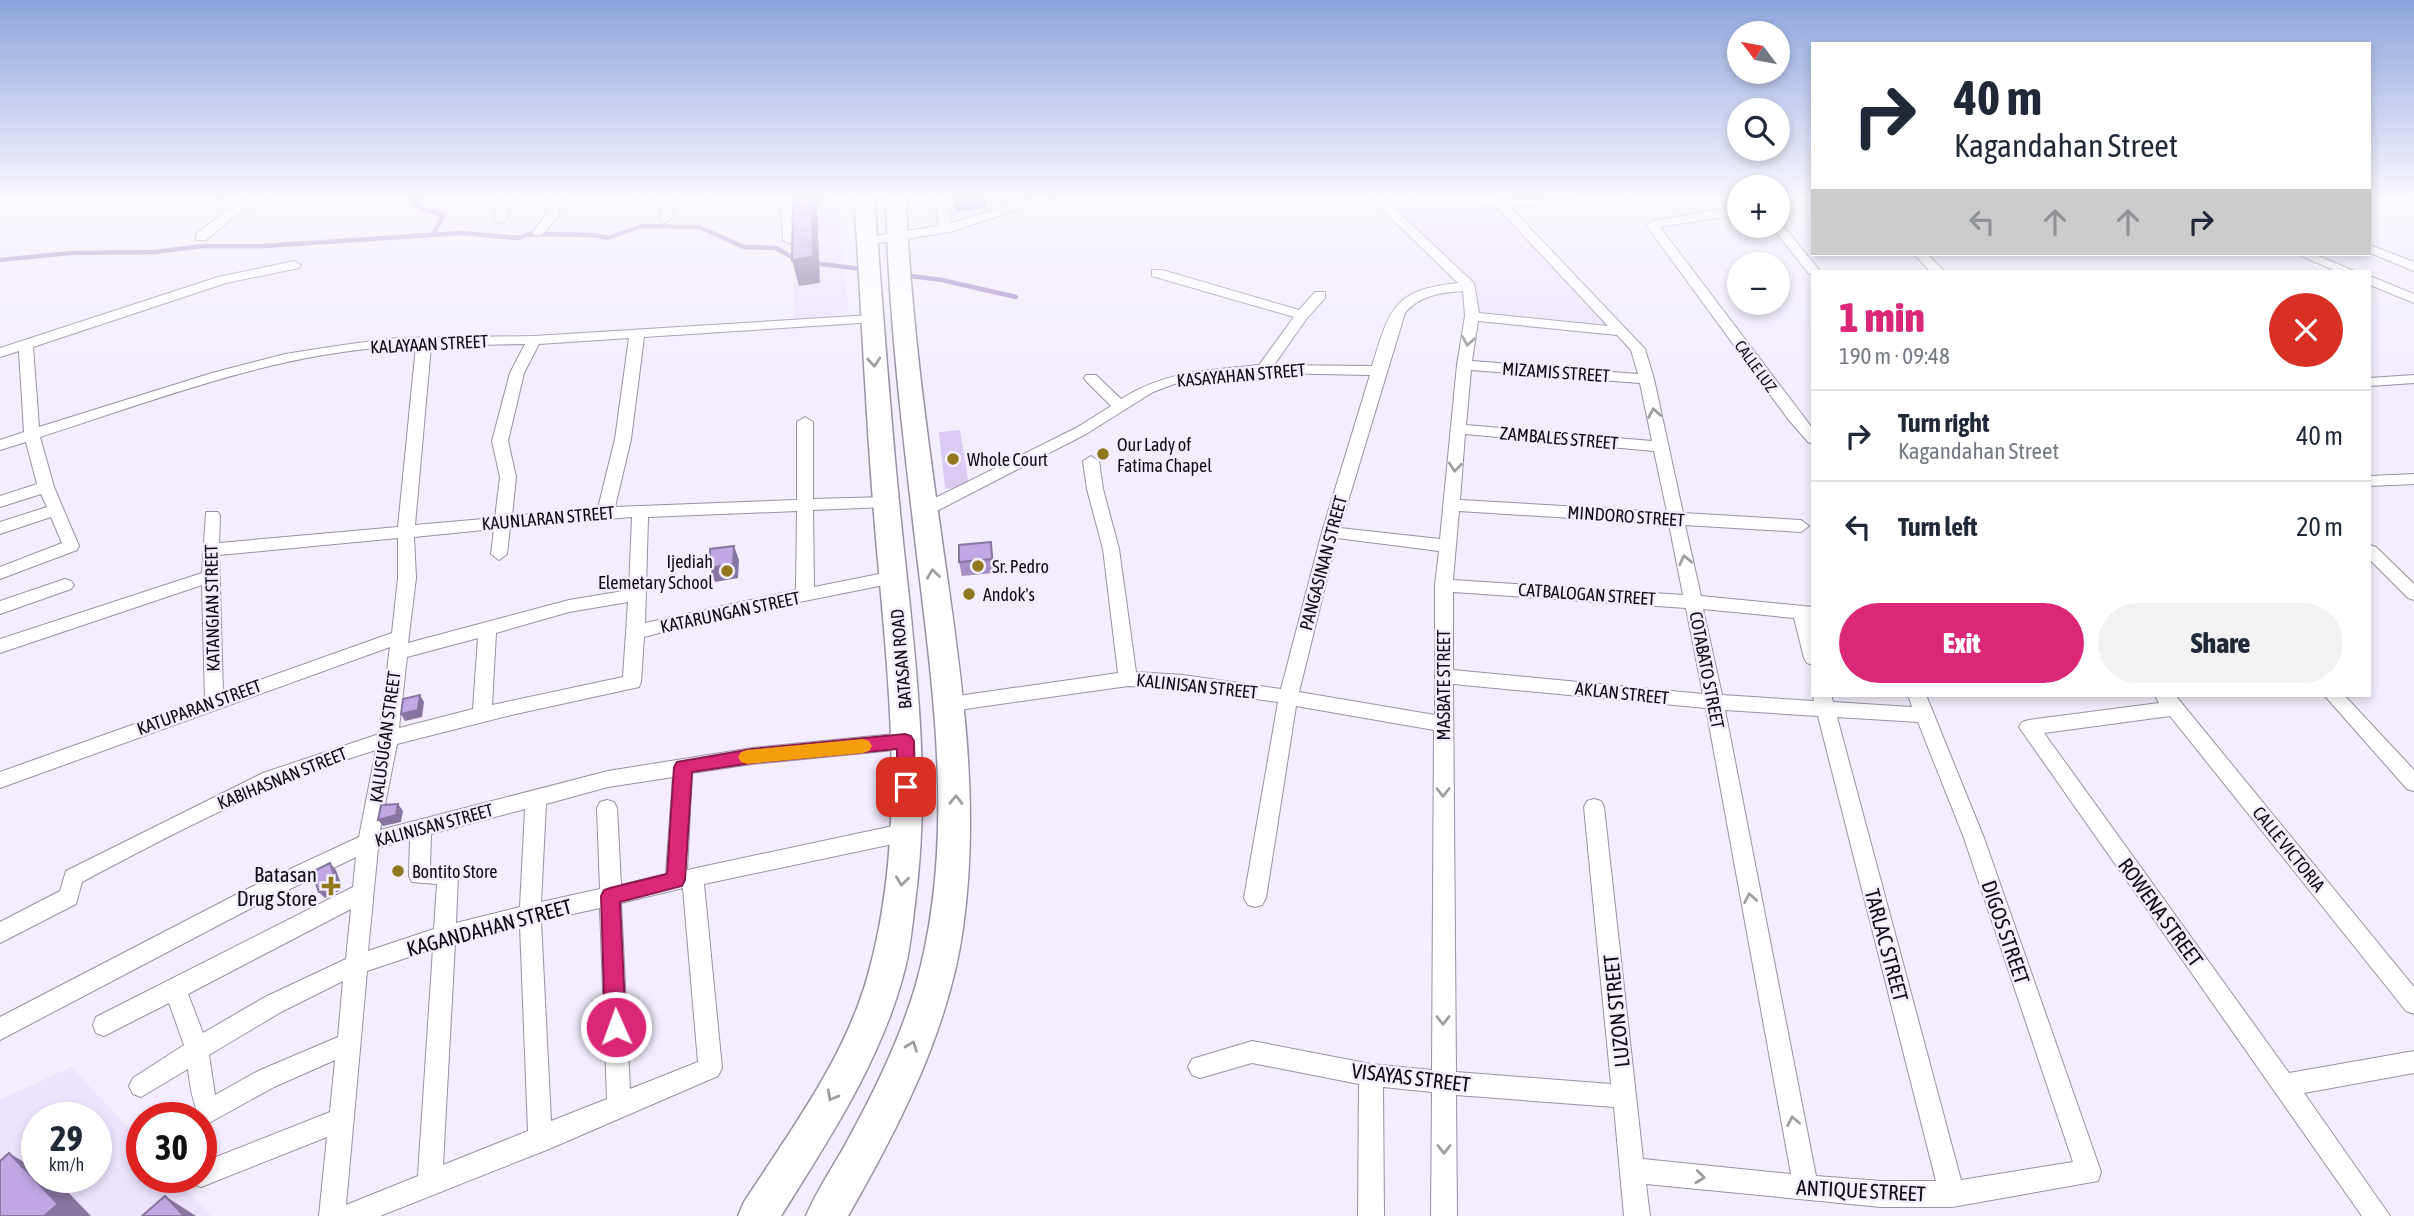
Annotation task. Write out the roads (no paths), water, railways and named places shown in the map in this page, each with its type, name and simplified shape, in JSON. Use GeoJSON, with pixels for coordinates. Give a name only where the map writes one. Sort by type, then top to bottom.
{"type":"FeatureCollection","features":[{"type":"Feature","properties":{"kind":"main road","name":"BATASAN ROAD"},"geometry":{"type":"LineString","coordinates":[[758,1216],[832,1097],[864,1032],[885,976],[902,884],[907,832],[906,709],[871,319],[880,253]]}},
{"type":"Feature","properties":{"kind":"main road","name":"BATASAN ROAD"},"geometry":{"type":"LineString","coordinates":[[826,1216],[883,1116],[913,1045],[933,985],[950,895],[956,845],[957,787],[951,704],[925,510],[884,253]]}},
{"type":"Feature","properties":{"kind":"street"},"geometry":{"type":"LineString","coordinates":[[1434,253],[1469,286]]}},
{"type":"Feature","properties":{"kind":"street","name":"COTABATO STREET"},"geometry":{"type":"LineString","coordinates":[[1547,253],[1638,349],[1647,379],[1694,601],[1806,1188]]}},
{"type":"Feature","properties":{"kind":"street","name":"CALLE LUZ"},"geometry":{"type":"LineString","coordinates":[[1674,253],[1811,437]]}},
{"type":"Feature","properties":{"kind":"street"},"geometry":{"type":"LineString","coordinates":[[1799,253],[1813,270]]}},
{"type":"Feature","properties":{"kind":"street"},"geometry":{"type":"LineString","coordinates":[[2379,253],[2414,267]]}},
{"type":"Feature","properties":{"kind":"street"},"geometry":{"type":"LineString","coordinates":[[1922,256],[1936,270]]}},
{"type":"Feature","properties":{"kind":"street"},"geometry":{"type":"LineString","coordinates":[[2308,256],[2344,270]]}},
{"type":"Feature","properties":{"kind":"street"},"geometry":{"type":"LineString","coordinates":[[0,353],[223,280],[294,265]]}},
{"type":"Feature","properties":{"kind":"street"},"geometry":{"type":"LineString","coordinates":[[1157,273],[1302,315]]}},
{"type":"Feature","properties":{"kind":"street"},"geometry":{"type":"LineString","coordinates":[[2371,280],[2407,296]]}},
{"type":"Feature","properties":{"kind":"street","name":"MASBATE STREET"},"geometry":{"type":"LineString","coordinates":[[1444,1216],[1444,585],[1464,365],[1472,316],[1469,286]]}},
{"type":"Feature","properties":{"kind":"street","name":"PANGASINAN STREET"},"geometry":{"type":"LineString","coordinates":[[1255,898],[1288,697],[1330,532],[1393,322],[1406,301],[1435,289],[1469,286]]}},
{"type":"Feature","properties":{"kind":"street"},"geometry":{"type":"LineString","coordinates":[[1264,369],[1302,315],[1320,295]]}},
{"type":"Feature","properties":{"kind":"street"},"geometry":{"type":"LineString","coordinates":[[2371,295],[2407,296]]}},
{"type":"Feature","properties":{"kind":"street"},"geometry":{"type":"LineString","coordinates":[[1472,316],[1621,331]]}},
{"type":"Feature","properties":{"kind":"street","name":"KALAYAAN STREET"},"geometry":{"type":"LineString","coordinates":[[0,445],[216,376],[285,358],[397,342],[534,340],[730,330],[871,319]]}},
{"type":"Feature","properties":{"kind":"street"},"geometry":{"type":"LineString","coordinates":[[605,513],[623,439],[637,334]]}},
{"type":"Feature","properties":{"kind":"street"},"geometry":{"type":"LineString","coordinates":[[499,554],[508,477],[500,441],[517,373],[534,340]]}},
{"type":"Feature","properties":{"kind":"street","name":"KALUSUGAN STREET"},"geometry":{"type":"LineString","coordinates":[[332,1216],[368,842],[387,738],[407,578],[406,531],[424,341]]}},
{"type":"Feature","properties":{"kind":"street"},"geometry":{"type":"LineString","coordinates":[[0,573],[71,546],[46,488],[32,435],[26,345]]}},
{"type":"Feature","properties":{"kind":"street","name":"MIZAMIS STREET"},"geometry":{"type":"LineString","coordinates":[[1464,365],[1647,379]]}},
{"type":"Feature","properties":{"kind":"street","name":"KASAYAHAN STREET"},"geometry":{"type":"LineString","coordinates":[[925,510],[1121,407],[1147,389],[1174,379],[1264,369],[1378,371]]}},
{"type":"Feature","properties":{"kind":"street"},"geometry":{"type":"LineString","coordinates":[[1091,378],[1121,407]]}},
{"type":"Feature","properties":{"kind":"street"},"geometry":{"type":"LineString","coordinates":[[2371,382],[2414,379]]}},
{"type":"Feature","properties":{"kind":"street"},"geometry":{"type":"LineString","coordinates":[[805,422],[805,596]]}},
{"type":"Feature","properties":{"kind":"street","name":"ZAMBALES STREET"},"geometry":{"type":"LineString","coordinates":[[1458,429],[1660,447]]}},
{"type":"Feature","properties":{"kind":"street"},"geometry":{"type":"LineString","coordinates":[[1091,461],[1095,489],[1111,549],[1128,679]]}},
{"type":"Feature","properties":{"kind":"street"},"geometry":{"type":"LineString","coordinates":[[2371,481],[2414,479]]}},
{"type":"Feature","properties":{"kind":"street"},"geometry":{"type":"LineString","coordinates":[[0,502],[46,488]]}},
{"type":"Feature","properties":{"kind":"street","name":"KAUNLARAN STREET"},"geometry":{"type":"LineString","coordinates":[[211,550],[605,513],[886,502]]}},
{"type":"Feature","properties":{"kind":"street","name":"MINDORO STREET"},"geometry":{"type":"LineString","coordinates":[[1451,505],[1801,526]]}},
{"type":"Feature","properties":{"kind":"street"},"geometry":{"type":"LineString","coordinates":[[0,528],[56,510]]}},
{"type":"Feature","properties":{"kind":"street","name":"KATARUNGAN STREET"},"geometry":{"type":"LineString","coordinates":[[640,512],[635,595],[637,632],[695,617],[894,577]]}},
{"type":"Feature","properties":{"kind":"street","name":"KATANGIAN STREET"},"geometry":{"type":"LineString","coordinates":[[212,516],[210,576],[214,701]]}},
{"type":"Feature","properties":{"kind":"street"},"geometry":{"type":"LineString","coordinates":[[1330,532],[1448,546]]}},
{"type":"Feature","properties":{"kind":"street"},"geometry":{"type":"LineString","coordinates":[[2371,552],[2414,594]]}},
{"type":"Feature","properties":{"kind":"street"},"geometry":{"type":"LineString","coordinates":[[0,646],[210,576]]}},
{"type":"Feature","properties":{"kind":"street"},"geometry":{"type":"LineString","coordinates":[[0,608],[65,584]]}},
{"type":"Feature","properties":{"kind":"street","name":"CATBALOGAN STREET"},"geometry":{"type":"LineString","coordinates":[[1444,585],[1694,601],[1807,612]]}},
{"type":"Feature","properties":{"kind":"street"},"geometry":{"type":"LineString","coordinates":[[398,645],[487,628],[569,606],[635,595]]}},
{"type":"Feature","properties":{"kind":"street"},"geometry":{"type":"LineString","coordinates":[[1807,612],[1811,643]]}},
{"type":"Feature","properties":{"kind":"street"},"geometry":{"type":"LineString","coordinates":[[482,715],[487,628]]}},
{"type":"Feature","properties":{"kind":"street","name":"KABIHASNAN STREET"},"geometry":{"type":"LineString","coordinates":[[0,933],[69,897],[73,877],[116,853],[240,793],[310,763],[387,738],[632,682],[637,632]]}},
{"type":"Feature","properties":{"kind":"street","name":"KATUPARAN STREET"},"geometry":{"type":"LineString","coordinates":[[0,780],[214,701],[398,645]]}},
{"type":"Feature","properties":{"kind":"street","name":"AKLAN STREET"},"geometry":{"type":"LineString","coordinates":[[1443,676],[1713,702],[1922,705]]}},
{"type":"Feature","properties":{"kind":"street","name":"KALINISAN STREET"},"geometry":{"type":"LineString","coordinates":[[951,704],[1128,679],[1183,682],[1443,724]]}},
{"type":"Feature","properties":{"kind":"street"},"geometry":{"type":"LineString","coordinates":[[2335,697],[2414,783]]}},
{"type":"Feature","properties":{"kind":"street","name":"CALLE VICTORIA"},"geometry":{"type":"LineString","coordinates":[[2169,701],[2414,1004]]}},
{"type":"Feature","properties":{"kind":"street","name":"ROWENA STREET"},"geometry":{"type":"LineString","coordinates":[[2169,701],[2029,727],[2377,1216]]}},
{"type":"Feature","properties":{"kind":"street","name":"TARLAC STREET"},"geometry":{"type":"LineString","coordinates":[[1824,702],[1952,1194]]}},
{"type":"Feature","properties":{"kind":"street","name":"DIGOS STREET"},"geometry":{"type":"LineString","coordinates":[[1922,705],[1974,838],[2089,1172]]}},
{"type":"Feature","properties":{"kind":"street","name":"KALINISAN STREET"},"geometry":{"type":"LineString","coordinates":[[0,1029],[252,897],[368,842],[608,779],[752,756],[905,741]]}},
{"type":"Feature","properties":{"kind":"street"},"geometry":{"type":"LineString","coordinates":[[350,1216],[710,1068],[685,879],[683,767]]}},
{"type":"Feature","properties":{"kind":"street"},"geometry":{"type":"LineString","coordinates":[[536,797],[530,913],[540,1140]]}},
{"type":"Feature","properties":{"kind":"street","name":"LUZON STREET"},"geometry":{"type":"LineString","coordinates":[[1594,807],[1637,1216]]}},
{"type":"Feature","properties":{"kind":"street"},"geometry":{"type":"LineString","coordinates":[[607,808],[619,1106]]}},
{"type":"Feature","properties":{"kind":"street"},"geometry":{"type":"LineString","coordinates":[[421,829],[419,876],[448,875],[430,1185]]}},
{"type":"Feature","properties":{"kind":"street","name":"KAGANDAHAN STREET"},"geometry":{"type":"LineString","coordinates":[[141,1086],[197,1049],[287,997],[357,965],[446,936],[530,913],[907,832]]}},
{"type":"Feature","properties":{"kind":"street"},"geometry":{"type":"LineString","coordinates":[[104,1025],[364,892]]}},
{"type":"Feature","properties":{"kind":"street"},"geometry":{"type":"LineString","coordinates":[[174,987],[197,1049],[202,1091],[209,1111],[266,1079],[349,1043]]}},
{"type":"Feature","properties":{"kind":"street","name":"VISAYAS STREET"},"geometry":{"type":"LineString","coordinates":[[1200,1067],[1252,1052],[1371,1075],[1626,1096]]}},
{"type":"Feature","properties":{"kind":"street"},"geometry":{"type":"LineString","coordinates":[[2284,1085],[2414,1062]]}},
{"type":"Feature","properties":{"kind":"street"},"geometry":{"type":"LineString","coordinates":[[1371,1075],[1371,1216]]}},
{"type":"Feature","properties":{"kind":"street"},"geometry":{"type":"LineString","coordinates":[[217,1168],[342,1119]]}},
{"type":"Feature","properties":{"kind":"street","name":"ANTIQUE STREET"},"geometry":{"type":"LineString","coordinates":[[1632,1170],[1881,1194],[1952,1194],[2089,1172]]}},
{"type":"Feature","properties":{"kind":"waterway"},"geometry":{"type":"LineString","coordinates":[[0,260],[92,253]]}},
{"type":"Feature","properties":{"kind":"waterway"},"geometry":{"type":"LineString","coordinates":[[784,253],[797,260]]}},
{"type":"Feature","properties":{"kind":"waterway"},"geometry":{"type":"LineString","coordinates":[[813,263],[862,269]]}},
{"type":"Feature","properties":{"kind":"waterway"},"geometry":{"type":"LineString","coordinates":[[903,275],[942,280],[1016,297]]}},
{"type":"Feature","properties":{"kind":"place","name":"Our Lady of Fatima Chapel"},"geometry":{"type":"Point","coordinates":[1103,454]}},
{"type":"Feature","properties":{"kind":"place","name":"Whole Court"},"geometry":{"type":"Point","coordinates":[953,459]}},
{"type":"Feature","properties":{"kind":"place","name":"Sr. Pedro"},"geometry":{"type":"Point","coordinates":[978,566]}},
{"type":"Feature","properties":{"kind":"place","name":"Ijediah Elemetary School"},"geometry":{"type":"Point","coordinates":[727,571]}},
{"type":"Feature","properties":{"kind":"place","name":"Andok's"},"geometry":{"type":"Point","coordinates":[969,594]}},
{"type":"Feature","properties":{"kind":"place","name":"Bontito Store"},"geometry":{"type":"Point","coordinates":[398,871]}},
{"type":"Feature","properties":{"kind":"place","name":"Batasan Drug Store"},"geometry":{"type":"Point","coordinates":[331,886]}}]}
